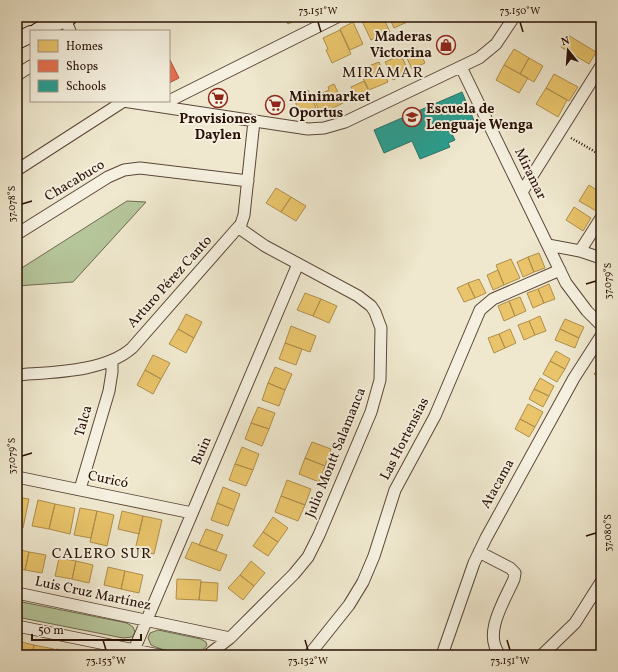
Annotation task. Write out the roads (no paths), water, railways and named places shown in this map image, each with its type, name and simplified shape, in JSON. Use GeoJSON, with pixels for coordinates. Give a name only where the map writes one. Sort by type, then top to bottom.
{"type":"FeatureCollection","features":[{"type":"Feature","properties":{"kind":"main road"},"geometry":{"type":"LineString","coordinates":[[41,30],[68,22]]}},
{"type":"Feature","properties":{"kind":"main road"},"geometry":{"type":"LineString","coordinates":[[17,41],[30,34]]}},
{"type":"Feature","properties":{"kind":"street"},"geometry":{"type":"LineString","coordinates":[[170,100],[337,17]]}},
{"type":"Feature","properties":{"kind":"street"},"geometry":{"type":"LineString","coordinates":[[131,102],[308,129],[335,126],[461,67],[489,51],[502,36],[514,17]]}},
{"type":"Feature","properties":{"kind":"street"},"geometry":{"type":"LineString","coordinates":[[522,192],[601,66]]}},
{"type":"Feature","properties":{"kind":"street"},"geometry":{"type":"LineString","coordinates":[[17,75],[30,67]]}},
{"type":"Feature","properties":{"kind":"street","name":"Miramar"},"geometry":{"type":"LineString","coordinates":[[461,67],[560,270],[581,304],[601,325]]}},
{"type":"Feature","properties":{"kind":"street"},"geometry":{"type":"LineString","coordinates":[[17,170],[122,102]]}},
{"type":"Feature","properties":{"kind":"street"},"geometry":{"type":"LineString","coordinates":[[158,106],[167,102]]}},
{"type":"Feature","properties":{"kind":"street","name":"Arturo Pérez Canto"},"geometry":{"type":"LineString","coordinates":[[17,375],[75,369],[112,360],[132,348],[239,228],[244,215],[254,121]]}},
{"type":"Feature","properties":{"kind":"street","name":"Chacabuco"},"geometry":{"type":"LineString","coordinates":[[17,234],[108,177],[124,170],[140,168],[248,181]]}},
{"type":"Feature","properties":{"kind":"street"},"geometry":{"type":"LineString","coordinates":[[580,251],[601,218]]}},
{"type":"Feature","properties":{"kind":"street","name":"Julio Montt Salamanca"},"geometry":{"type":"LineString","coordinates":[[230,638],[294,574],[314,546],[373,407],[379,385],[382,336],[381,328],[375,312],[364,300],[256,241],[239,228]]}},
{"type":"Feature","properties":{"kind":"street"},"geometry":{"type":"LineString","coordinates":[[548,245],[580,251],[601,258]]}},
{"type":"Feature","properties":{"kind":"street","name":"Buin"},"geometry":{"type":"LineString","coordinates":[[134,650],[298,264]]}},
{"type":"Feature","properties":{"kind":"street","name":"Las Hortensias"},"geometry":{"type":"LineString","coordinates":[[309,655],[349,605],[363,582],[374,556],[395,490],[435,416],[480,310],[493,299],[560,270]]}},
{"type":"Feature","properties":{"kind":"street","name":"Atacama"},"geometry":{"type":"LineString","coordinates":[[442,655],[479,552],[574,378],[601,336]]}},
{"type":"Feature","properties":{"kind":"street","name":"Talca"},"geometry":{"type":"LineString","coordinates":[[80,489],[109,391],[112,360]]}},
{"type":"Feature","properties":{"kind":"street","name":"Curicó"},"geometry":{"type":"LineString","coordinates":[[17,477],[192,513]]}},
{"type":"Feature","properties":{"kind":"street"},"geometry":{"type":"LineString","coordinates":[[479,552],[510,568],[514,573],[514,579],[494,627],[494,643],[500,655]]}},
{"type":"Feature","properties":{"kind":"street"},"geometry":{"type":"LineString","coordinates":[[542,655],[575,623],[601,582]]}},
{"type":"Feature","properties":{"kind":"street","name":"Luis Cruz Martínez"},"geometry":{"type":"LineString","coordinates":[[17,593],[230,638]]}},
{"type":"Feature","properties":{"kind":"street"},"geometry":{"type":"LineString","coordinates":[[17,626],[160,655]]}},
{"type":"Feature","properties":{"kind":"street"},"geometry":{"type":"LineString","coordinates":[[208,655],[230,638]]}},
{"type":"Feature","properties":{"kind":"place","name":"Maderas Victorina"},"geometry":{"type":"Point","coordinates":[446,45]}},
{"type":"Feature","properties":{"kind":"place","name":"Provisiones Daylen"},"geometry":{"type":"Point","coordinates":[218,98]}},
{"type":"Feature","properties":{"kind":"place","name":"Minimarket Oportus"},"geometry":{"type":"Point","coordinates":[275,105]}},
{"type":"Feature","properties":{"kind":"place","name":"Escuela de Lenguaje Wenga"},"geometry":{"type":"Point","coordinates":[412,117]}},
{"type":"Feature","properties":{"kind":"district","name":"MIRAMAR"},"geometry":{"type":"Point","coordinates":[383,73]}},
{"type":"Feature","properties":{"kind":"district","name":"CALERO SUR"},"geometry":{"type":"Point","coordinates":[102,554]}}]}
